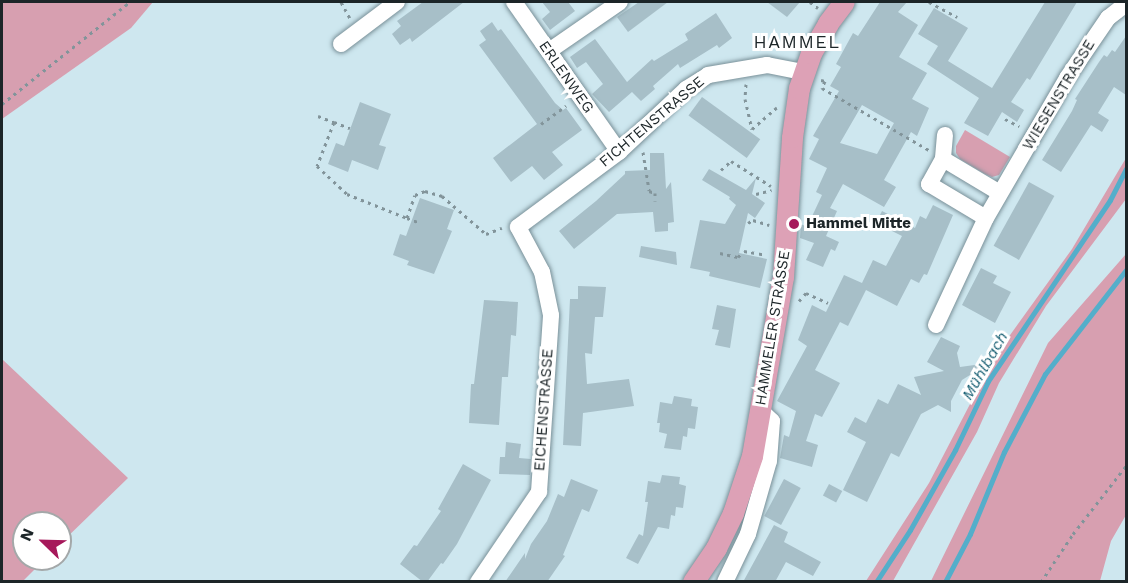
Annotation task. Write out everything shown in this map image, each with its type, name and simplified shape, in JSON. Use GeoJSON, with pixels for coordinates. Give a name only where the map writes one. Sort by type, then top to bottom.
{"type":"FeatureCollection","features":[{"type":"Feature","properties":{"kind":"main road","name":"HAMMELER STRASSE"},"geometry":{"type":"LineString","coordinates":[[693,582],[716,548],[733,513],[752,456],[783,277],[792,137],[801,80],[824,30],[844,2]]}},
{"type":"Feature","properties":{"kind":"street"},"geometry":{"type":"LineString","coordinates":[[341,44],[397,2]]}},
{"type":"Feature","properties":{"kind":"street","name":"ERLENWEG"},"geometry":{"type":"LineString","coordinates":[[514,2],[619,152]]}},
{"type":"Feature","properties":{"kind":"street"},"geometry":{"type":"LineString","coordinates":[[549,51],[620,2]]}},
{"type":"Feature","properties":{"kind":"street","name":"WIESENSTRASSE"},"geometry":{"type":"LineString","coordinates":[[936,325],[1000,193],[1093,37],[1108,18],[1126,4]]}},
{"type":"Feature","properties":{"kind":"street","name":"FICHTENSTRASSE"},"geometry":{"type":"LineString","coordinates":[[518,227],[619,152],[697,81],[720,71],[753,66],[779,66],[801,80]]}},
{"type":"Feature","properties":{"kind":"street"},"geometry":{"type":"LineString","coordinates":[[945,135],[943,159],[929,184],[986,218]]}},
{"type":"Feature","properties":{"kind":"street"},"geometry":{"type":"LineString","coordinates":[[943,159],[1000,193]]}},
{"type":"Feature","properties":{"kind":"street","name":"EICHENSTRASSE"},"geometry":{"type":"LineString","coordinates":[[478,582],[538,492],[551,315],[542,272],[518,227]]}},
{"type":"Feature","properties":{"kind":"street"},"geometry":{"type":"LineString","coordinates":[[725,582],[748,534],[769,461],[772,421],[760,410]]}},
{"type":"Feature","properties":{"kind":"path"},"geometry":{"type":"LineString","coordinates":[[2,104],[130,2]]}},
{"type":"Feature","properties":{"kind":"path"},"geometry":{"type":"LineString","coordinates":[[929,2],[957,17]]}},
{"type":"Feature","properties":{"kind":"path"},"geometry":{"type":"LineString","coordinates":[[753,66],[745,93],[753,129],[801,80]]}},
{"type":"Feature","properties":{"kind":"path"},"geometry":{"type":"LineString","coordinates":[[824,83],[822,88],[943,159]]}},
{"type":"Feature","properties":{"kind":"path"},"geometry":{"type":"LineString","coordinates":[[541,124],[580,96]]}},
{"type":"Feature","properties":{"kind":"path"},"geometry":{"type":"LineString","coordinates":[[318,116],[351,128]]}},
{"type":"Feature","properties":{"kind":"path"},"geometry":{"type":"LineString","coordinates":[[1005,119],[1018,127],[1024,120]]}},
{"type":"Feature","properties":{"kind":"path"},"geometry":{"type":"LineString","coordinates":[[334,122],[317,166],[346,195],[418,222]]}},
{"type":"Feature","properties":{"kind":"path"},"geometry":{"type":"LineString","coordinates":[[639,132],[649,191],[655,193],[655,201]]}},
{"type":"Feature","properties":{"kind":"path"},"geometry":{"type":"LineString","coordinates":[[721,170],[731,161],[766,185],[790,188]]}},
{"type":"Feature","properties":{"kind":"path"},"geometry":{"type":"LineString","coordinates":[[756,194],[766,190]]}},
{"type":"Feature","properties":{"kind":"path"},"geometry":{"type":"LineString","coordinates":[[407,218],[415,195],[425,191],[442,196],[486,234],[499,228],[518,227]]}},
{"type":"Feature","properties":{"kind":"path"},"geometry":{"type":"LineString","coordinates":[[748,224],[753,220],[769,225]]}},
{"type":"Feature","properties":{"kind":"path"},"geometry":{"type":"LineString","coordinates":[[720,253],[738,257],[744,251],[770,256]]}},
{"type":"Feature","properties":{"kind":"path"},"geometry":{"type":"LineString","coordinates":[[799,301],[806,293],[828,303]]}},
{"type":"Feature","properties":{"kind":"path"},"geometry":{"type":"LineString","coordinates":[[1041,582],[1073,534],[1126,466]]}},
{"type":"Feature","properties":{"kind":"shaded area"},"geometry":{"type":"Polygon","coordinates":[[[2,2],[153,2],[131,28],[2,119],[2,2]]]}},
{"type":"Feature","properties":{"kind":"shaded area"},"geometry":{"type":"Polygon","coordinates":[[[965,130],[1010,157],[999,175],[992,177],[960,159],[956,153],[956,146],[965,130]]]}},
{"type":"Feature","properties":{"kind":"shaded area"},"geometry":{"type":"Polygon","coordinates":[[[1126,158],[1126,199],[1046,306],[999,383],[977,432],[893,581],[866,581],[929,483],[995,356],[1072,249],[1126,158]]]}},
{"type":"Feature","properties":{"kind":"shaded area"},"geometry":{"type":"Polygon","coordinates":[[[1126,254],[1126,515],[1111,541],[1100,581],[931,581],[1048,343],[1126,254]]]}},
{"type":"Feature","properties":{"kind":"shaded area"},"geometry":{"type":"Polygon","coordinates":[[[2,359],[128,478],[72,532],[72,511],[12,511],[12,571],[33,571],[23,581],[2,581],[2,359]]]}},
{"type":"Feature","properties":{"kind":"building"},"geometry":{"type":"Polygon","coordinates":[[[423,2],[464,2],[412,42],[410,38],[400,45],[392,34],[401,26],[397,21],[423,2]]]}},
{"type":"Feature","properties":{"kind":"building"},"geometry":{"type":"Polygon","coordinates":[[[542,2],[568,2],[575,11],[550,30],[542,19],[550,12],[542,2]]]}},
{"type":"Feature","properties":{"kind":"building"},"geometry":{"type":"Polygon","coordinates":[[[639,2],[668,2],[628,32],[617,17],[639,2]]]}},
{"type":"Feature","properties":{"kind":"building"},"geometry":{"type":"Polygon","coordinates":[[[767,2],[800,2],[787,17],[767,2]]]}},
{"type":"Feature","properties":{"kind":"building"},"geometry":{"type":"Polygon","coordinates":[[[880,2],[907,2],[898,12],[918,25],[899,57],[927,73],[912,99],[929,108],[917,136],[911,132],[884,180],[896,187],[884,207],[843,184],[830,208],[837,211],[826,236],[839,242],[835,251],[831,249],[823,267],[806,260],[814,243],[800,238],[801,224],[807,227],[822,195],[816,192],[827,168],[809,159],[819,139],[813,136],[839,91],[830,86],[841,67],[836,64],[853,33],[858,36],[880,2]],[[862,105],[840,143],[877,154],[894,123],[862,105]]]}},
{"type":"Feature","properties":{"kind":"building"},"geometry":{"type":"Polygon","coordinates":[[[1045,2],[1077,2],[1030,80],[1027,78],[1011,102],[1024,110],[1017,122],[1002,112],[988,136],[964,123],[979,98],[927,64],[938,46],[918,34],[934,8],[968,28],[948,61],[992,88],[1045,2]]]}},
{"type":"Feature","properties":{"kind":"building"},"geometry":{"type":"Polygon","coordinates":[[[716,13],[732,38],[719,48],[717,45],[680,68],[678,64],[653,86],[655,89],[641,101],[632,92],[609,112],[592,94],[603,84],[586,62],[577,68],[570,57],[595,39],[627,82],[652,59],[654,61],[688,40],[685,34],[716,13]]]}},
{"type":"Feature","properties":{"kind":"building"},"geometry":{"type":"Polygon","coordinates":[[[492,22],[498,31],[501,29],[555,103],[563,110],[566,108],[582,130],[552,152],[563,165],[544,180],[532,166],[511,182],[493,158],[537,124],[479,45],[486,40],[480,31],[492,22]]]}},
{"type":"Feature","properties":{"kind":"building"},"geometry":{"type":"Polygon","coordinates":[[[1126,36],[1126,95],[1114,87],[1098,113],[1109,120],[1102,132],[1091,125],[1061,172],[1042,160],[1072,111],[1077,100],[1075,99],[1099,62],[1112,50],[1115,52],[1126,36]]]}},
{"type":"Feature","properties":{"kind":"building"},"geometry":{"type":"Polygon","coordinates":[[[702,97],[760,139],[747,158],[688,116],[702,97]]]}},
{"type":"Feature","properties":{"kind":"building"},"geometry":{"type":"Polygon","coordinates":[[[360,102],[391,114],[379,145],[386,147],[378,170],[352,160],[348,172],[328,164],[336,143],[344,146],[360,102]]]}},
{"type":"Feature","properties":{"kind":"building"},"geometry":{"type":"Polygon","coordinates":[[[650,153],[664,153],[666,189],[671,182],[674,222],[668,223],[668,231],[655,232],[653,212],[617,214],[574,249],[559,231],[596,201],[625,174],[625,171],[650,170],[650,153]]]}},
{"type":"Feature","properties":{"kind":"building"},"geometry":{"type":"Polygon","coordinates":[[[709,169],[746,190],[756,178],[752,194],[765,203],[755,218],[748,213],[739,253],[767,259],[760,288],[709,276],[710,272],[690,268],[700,220],[725,224],[736,205],[729,199],[730,197],[702,180],[709,169]]]}},
{"type":"Feature","properties":{"kind":"building"},"geometry":{"type":"Polygon","coordinates":[[[1029,182],[1054,196],[1019,260],[994,246],[1029,182]]]}},
{"type":"Feature","properties":{"kind":"building"},"geometry":{"type":"Polygon","coordinates":[[[420,198],[454,210],[447,229],[452,231],[434,274],[407,265],[409,261],[393,255],[400,234],[406,236],[420,198]]]}},
{"type":"Feature","properties":{"kind":"building"},"geometry":{"type":"Polygon","coordinates":[[[933,205],[953,215],[927,275],[924,274],[919,283],[911,279],[897,306],[866,290],[848,326],[840,322],[815,370],[840,383],[822,417],[815,414],[806,441],[818,445],[812,467],[780,458],[784,435],[789,437],[796,411],[777,401],[807,346],[798,340],[812,305],[826,312],[844,275],[862,283],[873,260],[886,266],[902,236],[876,223],[882,211],[915,228],[920,216],[926,219],[933,205]]]}},
{"type":"Feature","properties":{"kind":"building"},"geometry":{"type":"Polygon","coordinates":[[[641,246],[676,252],[677,265],[639,257],[641,246]]]}},
{"type":"Feature","properties":{"kind":"building"},"geometry":{"type":"Polygon","coordinates":[[[981,268],[997,276],[993,283],[1011,292],[995,323],[962,305],[981,268]]]}},
{"type":"Feature","properties":{"kind":"building"},"geometry":{"type":"Polygon","coordinates":[[[578,286],[606,287],[603,317],[595,317],[592,354],[585,353],[587,384],[629,379],[634,406],[583,413],[581,446],[563,445],[570,299],[578,299],[578,286]]]}},
{"type":"Feature","properties":{"kind":"building"},"geometry":{"type":"Polygon","coordinates":[[[484,300],[518,302],[516,336],[511,335],[508,377],[502,377],[499,425],[469,423],[471,384],[474,384],[484,300]]]}},
{"type":"Feature","properties":{"kind":"building"},"geometry":{"type":"Polygon","coordinates":[[[717,305],[736,309],[730,348],[715,345],[719,330],[712,329],[717,305]]]}},
{"type":"Feature","properties":{"kind":"building"},"geometry":{"type":"Polygon","coordinates":[[[941,337],[960,346],[957,353],[960,367],[989,363],[962,380],[951,401],[951,412],[938,405],[921,414],[899,457],[891,453],[867,502],[843,490],[866,442],[847,432],[855,417],[866,423],[878,399],[888,404],[898,384],[921,395],[914,377],[944,371],[927,362],[941,337]]]}},
{"type":"Feature","properties":{"kind":"building"},"geometry":{"type":"Polygon","coordinates":[[[674,396],[692,399],[691,406],[698,407],[695,429],[688,428],[687,437],[683,436],[681,450],[664,448],[667,434],[659,432],[660,423],[657,423],[660,402],[672,404],[674,396]]]}},
{"type":"Feature","properties":{"kind":"building"},"geometry":{"type":"Polygon","coordinates":[[[506,442],[521,444],[519,458],[531,459],[530,475],[499,474],[500,457],[505,457],[506,442]]]}},
{"type":"Feature","properties":{"kind":"building"},"geometry":{"type":"Polygon","coordinates":[[[463,464],[491,480],[457,544],[427,582],[423,582],[400,564],[414,545],[417,546],[441,511],[438,509],[463,464]]]}},
{"type":"Feature","properties":{"kind":"building"},"geometry":{"type":"Polygon","coordinates":[[[662,475],[680,477],[679,484],[686,486],[683,508],[676,507],[675,516],[671,515],[669,529],[658,527],[638,564],[626,558],[639,534],[643,536],[648,502],[645,502],[648,481],[660,483],[662,475]]]}},
{"type":"Feature","properties":{"kind":"building"},"geometry":{"type":"Polygon","coordinates":[[[571,479],[598,490],[589,512],[582,509],[563,555],[565,556],[547,582],[505,582],[525,553],[525,559],[531,544],[547,521],[558,494],[564,497],[571,479]]]}},
{"type":"Feature","properties":{"kind":"building"},"geometry":{"type":"Polygon","coordinates":[[[784,479],[801,488],[781,525],[764,516],[784,479]]]}},
{"type":"Feature","properties":{"kind":"building"},"geometry":{"type":"Polygon","coordinates":[[[829,484],[842,491],[836,503],[823,495],[829,484]]]}},
{"type":"Feature","properties":{"kind":"building"},"geometry":{"type":"Polygon","coordinates":[[[774,525],[788,532],[784,542],[821,562],[813,576],[786,562],[775,582],[743,582],[774,525]]]}},
{"type":"Feature","properties":{"kind":"waterway","name":"Mühlbach"},"geometry":{"type":"LineString","coordinates":[[876,582],[910,530],[955,450],[988,381],[1110,200],[1126,169]]}},
{"type":"Feature","properties":{"kind":"waterway"},"geometry":{"type":"LineString","coordinates":[[945,582],[970,534],[1004,452],[1045,374],[1126,270]]}},
{"type":"Feature","properties":{"kind":"place","name":"Hammel Mitte"},"geometry":{"type":"Point","coordinates":[794,224]}},
{"type":"Feature","properties":{"kind":"district","name":"HAMMEL"},"geometry":{"type":"Point","coordinates":[797,42]}}]}
